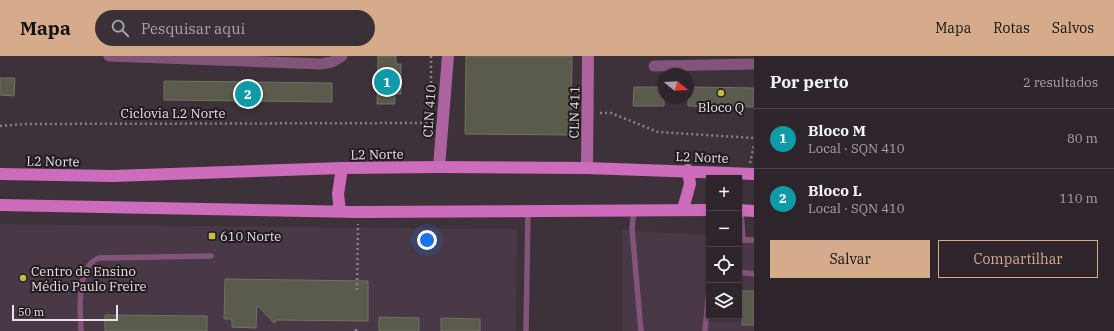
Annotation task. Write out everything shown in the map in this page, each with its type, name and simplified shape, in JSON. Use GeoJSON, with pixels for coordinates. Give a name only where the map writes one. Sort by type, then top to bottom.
{"type":"FeatureCollection","features":[{"type":"Feature","properties":{"kind":"main road","name":"L2 Norte"},"geometry":{"type":"LineString","coordinates":[[0,174],[113,176],[342,168],[439,167],[587,168],[751,173]]}},
{"type":"Feature","properties":{"kind":"main road"},"geometry":{"type":"LineString","coordinates":[[340,211],[338,194],[342,168]]}},
{"type":"Feature","properties":{"kind":"main road"},"geometry":{"type":"LineString","coordinates":[[683,209],[690,184],[688,170]]}},
{"type":"Feature","properties":{"kind":"main road"},"geometry":{"type":"LineString","coordinates":[[0,205],[358,212],[706,210]]}},
{"type":"Feature","properties":{"kind":"main road"},"geometry":{"type":"LineString","coordinates":[[742,210],[754,211]]}},
{"type":"Feature","properties":{"kind":"street"},"geometry":{"type":"LineString","coordinates":[[111,56],[280,60],[321,64],[332,62],[342,56]]}},
{"type":"Feature","properties":{"kind":"street","name":"CLN 410"},"geometry":{"type":"LineString","coordinates":[[439,167],[446,61],[448,56]]}},
{"type":"Feature","properties":{"kind":"street","name":"CLN 411"},"geometry":{"type":"LineString","coordinates":[[587,168],[588,56]]}},
{"type":"Feature","properties":{"kind":"street"},"geometry":{"type":"LineString","coordinates":[[654,66],[754,64]]}},
{"type":"Feature","properties":{"kind":"lane"},"geometry":{"type":"LineString","coordinates":[[634,210],[632,229],[641,331]]}},
{"type":"Feature","properties":{"kind":"lane"},"geometry":{"type":"LineString","coordinates":[[526,331],[528,211]]}},
{"type":"Feature","properties":{"kind":"lane"},"geometry":{"type":"LineString","coordinates":[[742,240],[754,240]]}},
{"type":"Feature","properties":{"kind":"lane"},"geometry":{"type":"LineString","coordinates":[[80,331],[80,300],[83,282],[87,268],[92,260],[99,258],[211,256]]}},
{"type":"Feature","properties":{"kind":"lane"},"geometry":{"type":"LineString","coordinates":[[742,272],[754,274]]}},
{"type":"Feature","properties":{"kind":"lane"},"geometry":{"type":"LineString","coordinates":[[705,331],[706,319]]}},
{"type":"Feature","properties":{"kind":"path"},"geometry":{"type":"LineString","coordinates":[[430,56],[431,92]]}},
{"type":"Feature","properties":{"kind":"path"},"geometry":{"type":"LineString","coordinates":[[587,113],[611,113],[658,132],[754,138]]}},
{"type":"Feature","properties":{"kind":"path"},"geometry":{"type":"LineString","coordinates":[[426,123],[430,119]]}},
{"type":"Feature","properties":{"kind":"path","name":"Ciclovia L2 Norte"},"geometry":{"type":"LineString","coordinates":[[0,126],[26,124],[443,122]]}},
{"type":"Feature","properties":{"kind":"path"},"geometry":{"type":"LineString","coordinates":[[751,173],[754,145]]}},
{"type":"Feature","properties":{"kind":"path"},"geometry":{"type":"LineString","coordinates":[[357,290],[358,212]]}},
{"type":"Feature","properties":{"kind":"shaded area"},"geometry":{"type":"Polygon","coordinates":[[[0,224],[517,229],[516,331],[0,331],[0,224]]]}},
{"type":"Feature","properties":{"kind":"shaded area"},"geometry":{"type":"Polygon","coordinates":[[[622,230],[706,235],[706,319],[742,319],[742,237],[754,237],[754,331],[622,331],[622,230]]]}},
{"type":"Feature","properties":{"kind":"building"},"geometry":{"type":"Polygon","coordinates":[[[378,56],[396,56],[396,64],[401,64],[401,94],[395,94],[395,104],[377,104],[378,56]]]}},
{"type":"Feature","properties":{"kind":"building"},"geometry":{"type":"Polygon","coordinates":[[[466,56],[572,56],[571,135],[465,134],[466,56]]]}},
{"type":"Feature","properties":{"kind":"building"},"geometry":{"type":"Polygon","coordinates":[[[0,78],[15,78],[14,96],[0,95],[0,78]]]}},
{"type":"Feature","properties":{"kind":"building"},"geometry":{"type":"Polygon","coordinates":[[[164,81],[332,83],[332,102],[164,100],[164,81]]]}},
{"type":"Feature","properties":{"kind":"building"},"geometry":{"type":"Polygon","coordinates":[[[634,87],[658,87],[658,104],[664,104],[664,106],[633,106],[634,87]]]}},
{"type":"Feature","properties":{"kind":"building"},"geometry":{"type":"Polygon","coordinates":[[[694,87],[754,88],[754,107],[688,106],[688,104],[694,104],[694,87]]]}},
{"type":"Feature","properties":{"kind":"building"},"geometry":{"type":"Polygon","coordinates":[[[225,279],[368,281],[368,321],[277,320],[274,323],[257,305],[256,328],[232,327],[232,319],[224,319],[225,279]]]}},
{"type":"Feature","properties":{"kind":"building"},"geometry":{"type":"Polygon","coordinates":[[[742,291],[754,291],[754,325],[742,325],[742,291]]]}},
{"type":"Feature","properties":{"kind":"building"},"geometry":{"type":"Polygon","coordinates":[[[105,315],[207,316],[207,331],[105,331],[105,315]]]}},
{"type":"Feature","properties":{"kind":"building"},"geometry":{"type":"Polygon","coordinates":[[[379,317],[419,318],[419,331],[379,331],[379,317]]]}},
{"type":"Feature","properties":{"kind":"building"},"geometry":{"type":"Polygon","coordinates":[[[441,318],[480,319],[480,331],[441,331],[441,318]]]}},
{"type":"Feature","properties":{"kind":"place","name":"Bloco M"},"geometry":{"type":"Point","coordinates":[387,82]}},
{"type":"Feature","properties":{"kind":"place","name":"Bloco Q"},"geometry":{"type":"Point","coordinates":[721,93]}},
{"type":"Feature","properties":{"kind":"place","name":"Bloco L"},"geometry":{"type":"Point","coordinates":[248,94]}},
{"type":"Feature","properties":{"kind":"place","name":"610 Norte"},"geometry":{"type":"Point","coordinates":[212,236]}},
{"type":"Feature","properties":{"kind":"place","name":"Centro de Ensino Médio Paulo Freire"},"geometry":{"type":"Point","coordinates":[23,278]}}]}
